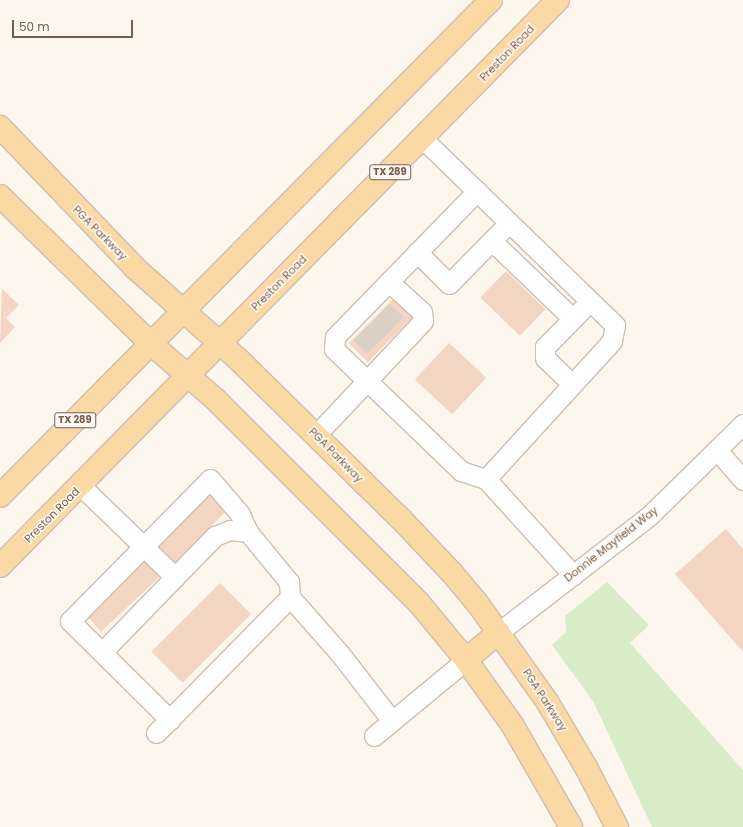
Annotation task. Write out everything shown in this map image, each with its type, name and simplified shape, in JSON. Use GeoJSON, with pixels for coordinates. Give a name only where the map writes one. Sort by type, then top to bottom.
{"type":"FeatureCollection","features":[{"type":"Feature","properties":{"kind":"main road","name":"TX 289"},"geometry":{"type":"LineString","coordinates":[[0,496],[491,0]]}},
{"type":"Feature","properties":{"kind":"main road","name":"Preston Road"},"geometry":{"type":"LineString","coordinates":[[0,566],[82,486],[220,342],[423,139],[558,0]]}},
{"type":"Feature","properties":{"kind":"main road","name":"PGA Parkway"},"geometry":{"type":"LineString","coordinates":[[0,127],[87,220],[135,268],[220,342],[431,550],[478,604],[559,719],[617,827]]}},
{"type":"Feature","properties":{"kind":"main road"},"geometry":{"type":"LineString","coordinates":[[0,196],[150,343],[215,399],[369,549],[419,603],[466,660],[523,742],[571,827]]}},
{"type":"Feature","properties":{"kind":"main road"},"geometry":{"type":"LineString","coordinates":[[466,660],[499,632]]}},
{"type":"Feature","properties":{"kind":"street"},"geometry":{"type":"LineString","coordinates":[[423,139],[615,325],[612,341],[486,479]]}},
{"type":"Feature","properties":{"kind":"street"},"geometry":{"type":"LineString","coordinates":[[477,191],[389,282],[366,316],[335,337],[334,349],[461,472],[486,479],[573,575]]}},
{"type":"Feature","properties":{"kind":"street"},"geometry":{"type":"LineString","coordinates":[[417,252],[449,284],[509,223]]}},
{"type":"Feature","properties":{"kind":"street"},"geometry":{"type":"LineString","coordinates":[[492,240],[572,318]]}},
{"type":"Feature","properties":{"kind":"street"},"geometry":{"type":"LineString","coordinates":[[316,436],[366,380],[394,344],[423,321],[422,312],[389,282]]}},
{"type":"Feature","properties":{"kind":"street"},"geometry":{"type":"LineString","coordinates":[[572,384],[545,358],[545,347],[590,301]]}},
{"type":"Feature","properties":{"kind":"street","name":"Donnie Mayfield Way"},"geometry":{"type":"LineString","coordinates":[[499,632],[649,516],[743,424]]}},
{"type":"Feature","properties":{"kind":"street"},"geometry":{"type":"LineString","coordinates":[[717,450],[743,480]]}},
{"type":"Feature","properties":{"kind":"street"},"geometry":{"type":"LineString","coordinates":[[170,720],[70,621],[210,479],[240,514],[248,532],[289,582],[290,597],[341,655],[392,721]]}},
{"type":"Feature","properties":{"kind":"street"},"geometry":{"type":"LineString","coordinates":[[82,486],[175,577]]}},
{"type":"Feature","properties":{"kind":"street"},"geometry":{"type":"LineString","coordinates":[[102,652],[215,536],[230,530],[248,532]]}},
{"type":"Feature","properties":{"kind":"street"},"geometry":{"type":"LineString","coordinates":[[156,733],[290,597]]}},
{"type":"Feature","properties":{"kind":"street"},"geometry":{"type":"LineString","coordinates":[[374,736],[466,660]]}},
{"type":"Feature","properties":{"kind":"green space"},"geometry":{"type":"Polygon","coordinates":[[[607,582],[649,625],[630,643],[743,770],[743,827],[652,827],[593,701],[552,645],[566,632],[565,616],[607,582]]]}},
{"type":"Feature","properties":{"kind":"building"},"geometry":{"type":"Polygon","coordinates":[[[506,271],[546,309],[520,336],[480,298],[506,271]]]}},
{"type":"Feature","properties":{"kind":"building"},"geometry":{"type":"Polygon","coordinates":[[[2,289],[19,305],[6,318],[15,327],[0,343],[2,289]]]}},
{"type":"Feature","properties":{"kind":"building"},"geometry":{"type":"Polygon","coordinates":[[[394,298],[413,317],[368,362],[349,343],[394,298]]]}},
{"type":"Feature","properties":{"kind":"building"},"geometry":{"type":"Polygon","coordinates":[[[449,343],[486,378],[452,414],[415,380],[449,343]]]}},
{"type":"Feature","properties":{"kind":"building"},"geometry":{"type":"Polygon","coordinates":[[[211,491],[229,509],[172,565],[154,548],[211,491]]]}},
{"type":"Feature","properties":{"kind":"building"},"geometry":{"type":"Polygon","coordinates":[[[726,529],[743,549],[743,652],[675,574],[726,529]]]}},
{"type":"Feature","properties":{"kind":"building"},"geometry":{"type":"Polygon","coordinates":[[[144,560],[160,577],[101,631],[85,615],[144,560]]]}},
{"type":"Feature","properties":{"kind":"building"},"geometry":{"type":"Polygon","coordinates":[[[220,583],[251,614],[183,683],[151,652],[220,583]]]}},
{"type":"Feature","properties":{"kind":"tunnel"},"geometry":{"type":"LineString","coordinates":[[383,310],[402,328]]}},
{"type":"Feature","properties":{"kind":"tunnel"},"geometry":{"type":"LineString","coordinates":[[372,322],[390,340]]}},
{"type":"Feature","properties":{"kind":"tunnel"},"geometry":{"type":"LineString","coordinates":[[360,333],[379,352]]}}]}
